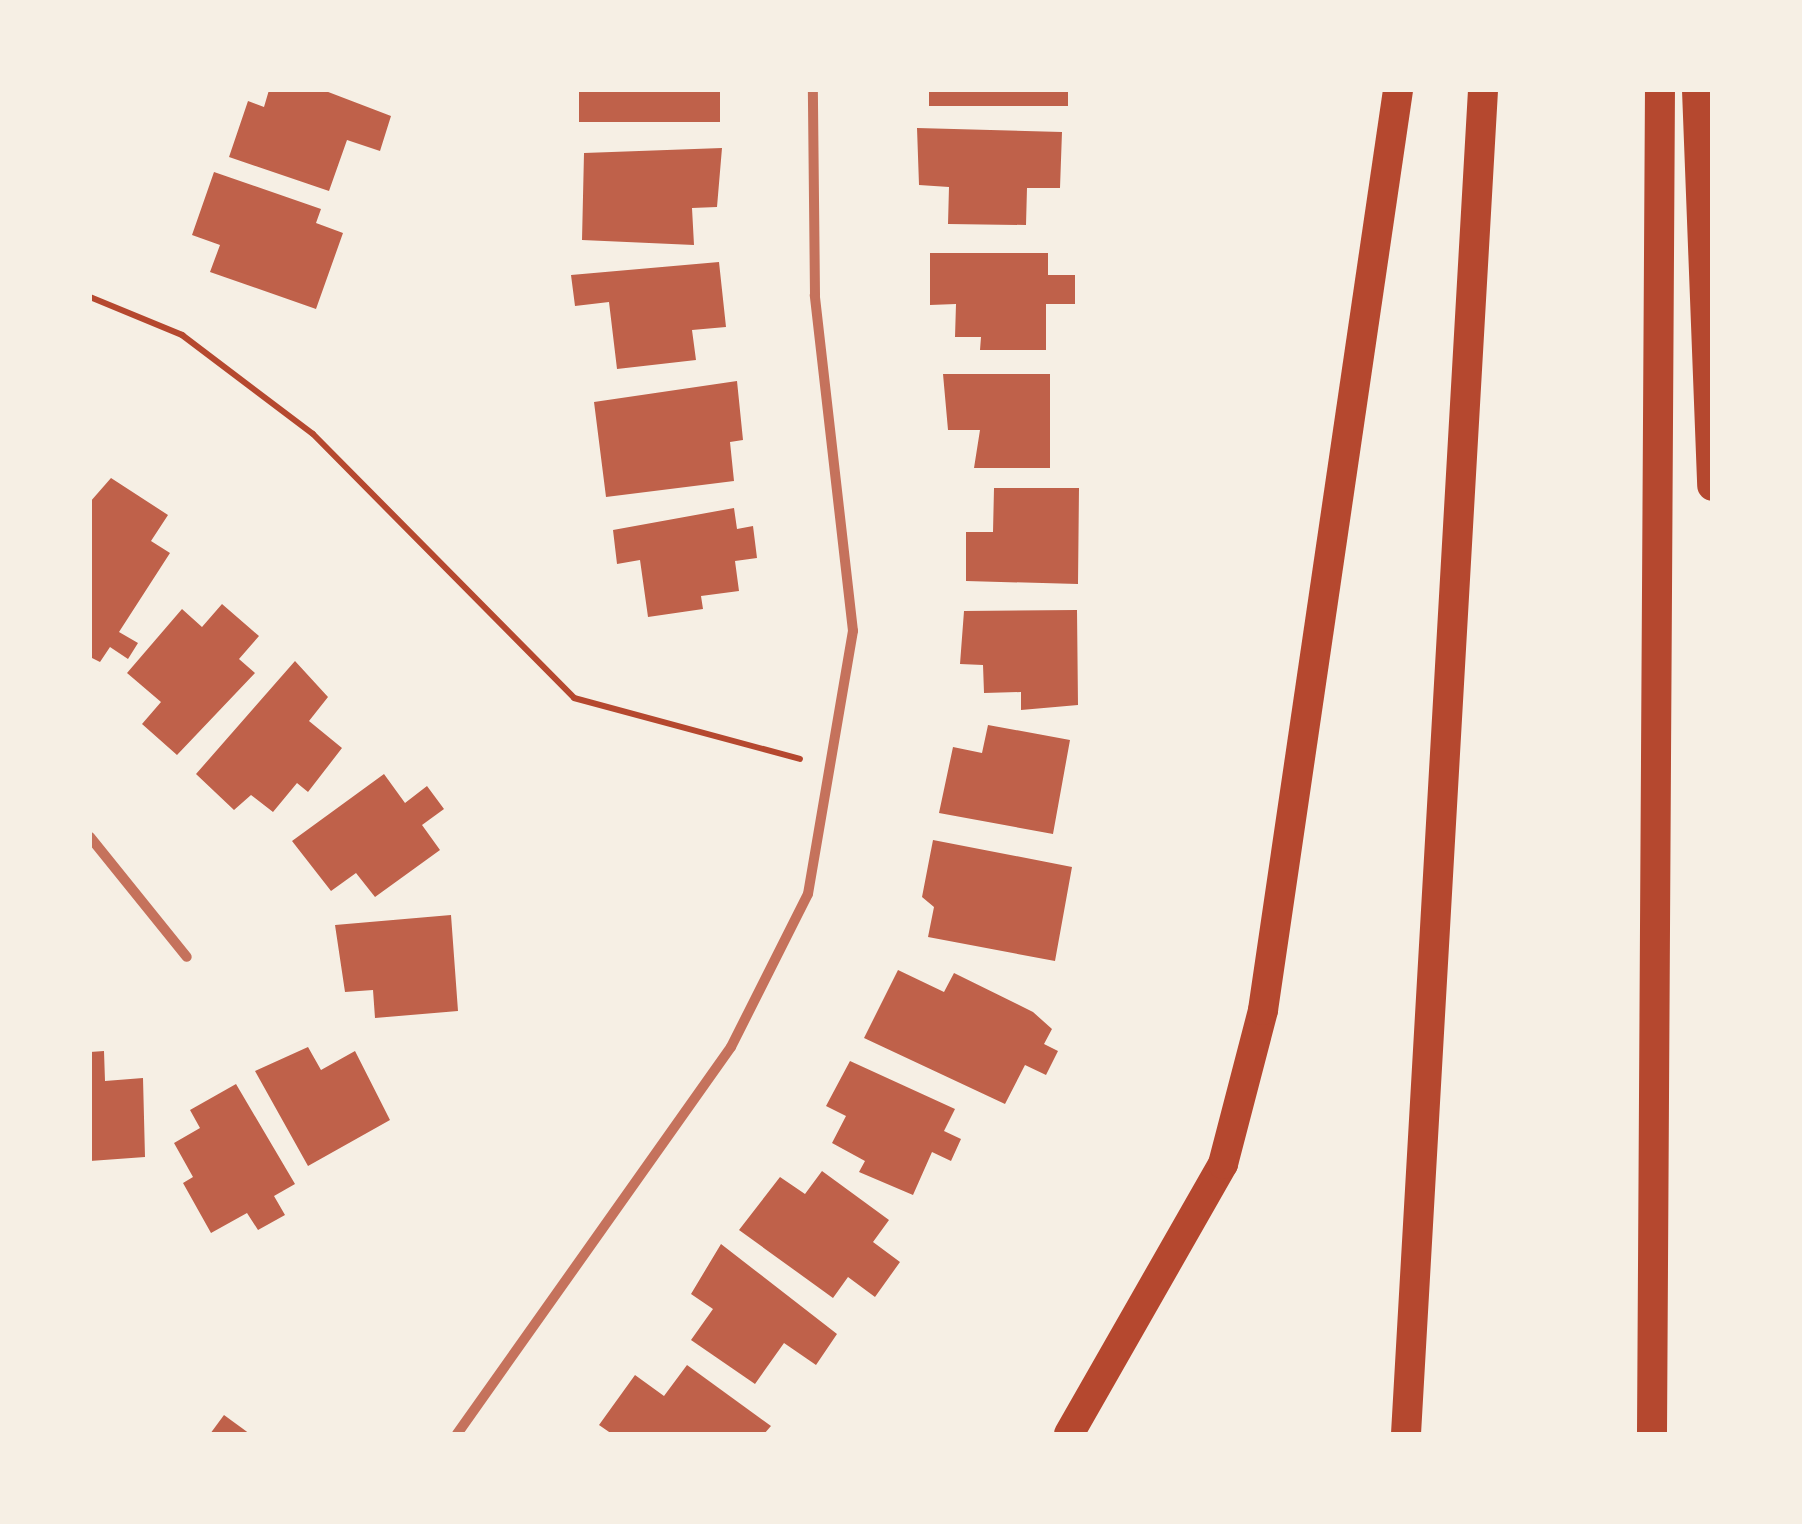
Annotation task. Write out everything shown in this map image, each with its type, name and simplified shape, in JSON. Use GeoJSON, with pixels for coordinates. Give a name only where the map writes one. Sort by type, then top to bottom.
{"type":"FeatureCollection","features":[{"type":"Feature","properties":{"kind":"highway"},"geometry":{"type":"LineString","coordinates":[[1069,1434],[1223,1164],[1264,1010],[1398,90]]}},
{"type":"Feature","properties":{"kind":"highway"},"geometry":{"type":"LineString","coordinates":[[1406,1434],[1483,90]]}},
{"type":"Feature","properties":{"kind":"highway"},"geometry":{"type":"LineString","coordinates":[[1652,1434],[1660,90]]}},
{"type":"Feature","properties":{"kind":"highway"},"geometry":{"type":"LineString","coordinates":[[1697,90],[1712,486]]}},
{"type":"Feature","properties":{"kind":"street"},"geometry":{"type":"LineString","coordinates":[[456,1434],[731,1046],[808,894],[853,631],[815,295],[813,90]]}},
{"type":"Feature","properties":{"kind":"street"},"geometry":{"type":"LineString","coordinates":[[90,837],[187,957]]}},
{"type":"Feature","properties":{"kind":"path"},"geometry":{"type":"LineString","coordinates":[[90,297],[182,335],[314,434],[574,698],[830,767]]}},
{"type":"Feature","properties":{"kind":"building"},"geometry":{"type":"Polygon","coordinates":[[[269,90],[323,90],[391,116],[380,151],[347,140],[329,191],[229,157],[248,101],[264,107],[269,90]]]}},
{"type":"Feature","properties":{"kind":"building"},"geometry":{"type":"Polygon","coordinates":[[[579,90],[720,90],[720,122],[579,122],[579,90]]]}},
{"type":"Feature","properties":{"kind":"building"},"geometry":{"type":"Polygon","coordinates":[[[929,90],[1068,90],[1068,106],[929,106],[929,90]]]}},
{"type":"Feature","properties":{"kind":"building"},"geometry":{"type":"Polygon","coordinates":[[[917,128],[1062,132],[1060,188],[1027,188],[1026,225],[948,224],[949,187],[919,185],[917,128]]]}},
{"type":"Feature","properties":{"kind":"building"},"geometry":{"type":"Polygon","coordinates":[[[722,148],[717,207],[692,208],[694,245],[582,240],[584,153],[722,148]]]}},
{"type":"Feature","properties":{"kind":"building"},"geometry":{"type":"Polygon","coordinates":[[[214,172],[321,209],[316,223],[343,233],[316,309],[210,272],[220,245],[192,235],[214,172]]]}},
{"type":"Feature","properties":{"kind":"building"},"geometry":{"type":"Polygon","coordinates":[[[930,253],[1048,253],[1048,275],[1075,275],[1075,304],[1046,304],[1046,350],[980,350],[981,337],[955,337],[956,304],[930,305],[930,253]]]}},
{"type":"Feature","properties":{"kind":"building"},"geometry":{"type":"Polygon","coordinates":[[[719,262],[726,327],[692,330],[696,360],[617,369],[609,302],[575,306],[571,275],[719,262]]]}},
{"type":"Feature","properties":{"kind":"building"},"geometry":{"type":"Polygon","coordinates":[[[943,374],[1050,374],[1050,468],[974,468],[980,430],[948,430],[943,374]]]}},
{"type":"Feature","properties":{"kind":"building"},"geometry":{"type":"Polygon","coordinates":[[[737,381],[743,440],[730,442],[734,481],[606,497],[594,402],[737,381]]]}},
{"type":"Feature","properties":{"kind":"building"},"geometry":{"type":"Polygon","coordinates":[[[111,478],[168,515],[151,541],[170,553],[119,632],[138,643],[128,659],[110,647],[100,662],[90,657],[90,502],[111,478]]]}},
{"type":"Feature","properties":{"kind":"building"},"geometry":{"type":"Polygon","coordinates":[[[994,488],[1079,488],[1078,584],[966,581],[966,532],[993,532],[994,488]]]}},
{"type":"Feature","properties":{"kind":"building"},"geometry":{"type":"Polygon","coordinates":[[[734,508],[737,529],[753,526],[757,558],[735,561],[739,591],[701,596],[703,609],[648,617],[640,560],[617,564],[613,530],[734,508]]]}},
{"type":"Feature","properties":{"kind":"building"},"geometry":{"type":"Polygon","coordinates":[[[222,604],[259,636],[239,659],[255,673],[177,755],[142,724],[161,702],[127,673],[182,609],[202,627],[222,604]]]}},
{"type":"Feature","properties":{"kind":"building"},"geometry":{"type":"Polygon","coordinates":[[[1077,610],[1078,705],[1021,710],[1021,692],[984,693],[983,665],[960,664],[964,611],[1077,610]]]}},
{"type":"Feature","properties":{"kind":"building"},"geometry":{"type":"Polygon","coordinates":[[[295,661],[328,697],[309,721],[342,748],[308,792],[297,783],[273,812],[251,795],[234,810],[196,774],[295,661]]]}},
{"type":"Feature","properties":{"kind":"building"},"geometry":{"type":"Polygon","coordinates":[[[988,725],[1070,740],[1053,834],[939,813],[953,747],[982,753],[988,725]]]}},
{"type":"Feature","properties":{"kind":"building"},"geometry":{"type":"Polygon","coordinates":[[[384,774],[405,803],[427,786],[444,809],[422,825],[440,850],[375,897],[356,873],[331,891],[292,841],[384,774]]]}},
{"type":"Feature","properties":{"kind":"building"},"geometry":{"type":"Polygon","coordinates":[[[933,840],[1072,867],[1055,961],[928,937],[934,907],[922,897],[933,840]]]}},
{"type":"Feature","properties":{"kind":"building"},"geometry":{"type":"Polygon","coordinates":[[[451,915],[458,1011],[375,1018],[373,990],[345,992],[335,925],[451,915]]]}},
{"type":"Feature","properties":{"kind":"building"},"geometry":{"type":"Polygon","coordinates":[[[898,970],[944,992],[954,973],[1033,1012],[1052,1029],[1044,1044],[1058,1051],[1046,1075],[1025,1065],[1005,1104],[864,1038],[898,970]]]}},
{"type":"Feature","properties":{"kind":"building"},"geometry":{"type":"Polygon","coordinates":[[[308,1047],[321,1070],[355,1051],[390,1120],[308,1166],[255,1071],[308,1047]]]}},
{"type":"Feature","properties":{"kind":"building"},"geometry":{"type":"Polygon","coordinates":[[[104,1051],[105,1081],[143,1078],[145,1157],[90,1161],[90,1052],[104,1051]]]}},
{"type":"Feature","properties":{"kind":"building"},"geometry":{"type":"Polygon","coordinates":[[[850,1061],[955,1109],[944,1131],[961,1139],[951,1161],[932,1152],[913,1195],[859,1172],[865,1161],[832,1143],[846,1116],[826,1106],[850,1061]]]}},
{"type":"Feature","properties":{"kind":"building"},"geometry":{"type":"Polygon","coordinates":[[[236,1084],[295,1184],[274,1196],[285,1215],[258,1230],[247,1213],[211,1233],[183,1183],[193,1177],[174,1143],[200,1128],[190,1110],[236,1084]]]}},
{"type":"Feature","properties":{"kind":"building"},"geometry":{"type":"Polygon","coordinates":[[[822,1171],[889,1220],[873,1242],[900,1262],[875,1297],[848,1277],[833,1298],[739,1230],[780,1177],[805,1194],[822,1171]]]}},
{"type":"Feature","properties":{"kind":"building"},"geometry":{"type":"Polygon","coordinates":[[[721,1244],[837,1334],[816,1365],[784,1343],[755,1384],[691,1340],[713,1309],[691,1294],[721,1244]]]}},
{"type":"Feature","properties":{"kind":"building"},"geometry":{"type":"Polygon","coordinates":[[[687,1365],[771,1426],[764,1434],[612,1434],[599,1425],[635,1375],[664,1396],[687,1365]]]}},
{"type":"Feature","properties":{"kind":"building"},"geometry":{"type":"Polygon","coordinates":[[[224,1415],[250,1434],[210,1434],[224,1415]]]}}]}
